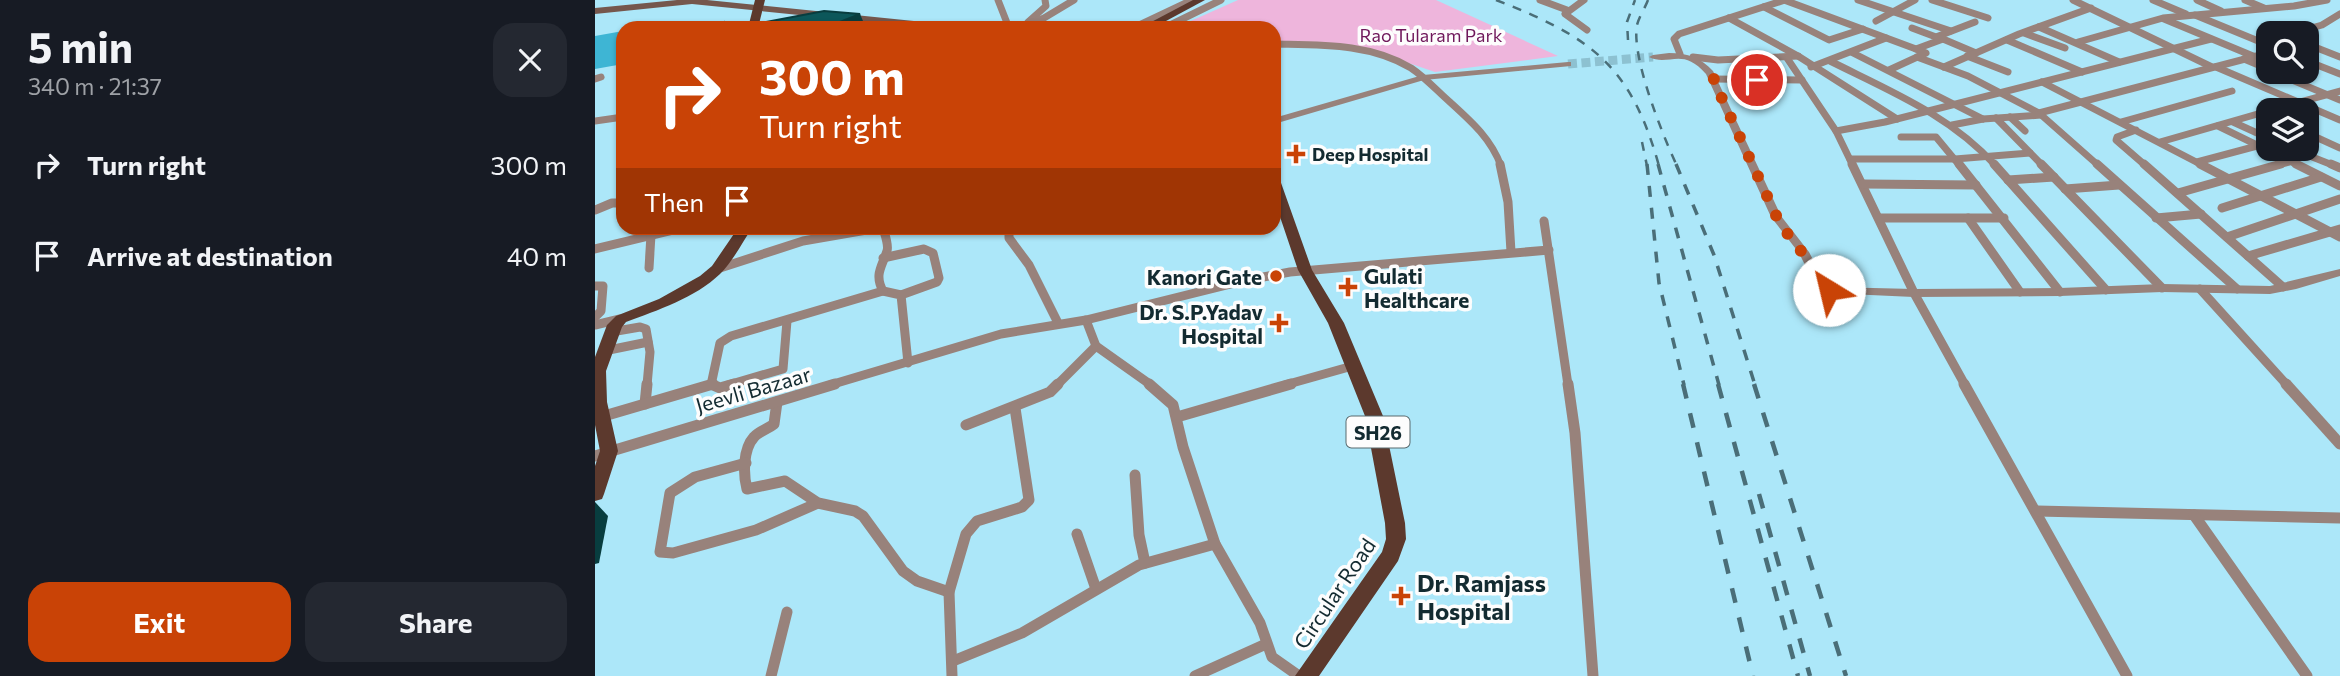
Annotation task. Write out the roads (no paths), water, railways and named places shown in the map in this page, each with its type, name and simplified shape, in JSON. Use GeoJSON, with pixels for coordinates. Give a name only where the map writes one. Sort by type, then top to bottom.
{"type":"FeatureCollection","features":[{"type":"Feature","properties":{"kind":"main road"},"geometry":{"type":"LineString","coordinates":[[1166,21],[1200,0]]}},
{"type":"Feature","properties":{"kind":"main road"},"geometry":{"type":"LineString","coordinates":[[1168,21],[1210,0]]}},
{"type":"Feature","properties":{"kind":"main road"},"geometry":{"type":"LineString","coordinates":[[595,12],[626,5],[687,3],[759,7],[888,21]]}},
{"type":"Feature","properties":{"kind":"main road"},"geometry":{"type":"LineString","coordinates":[[759,7],[846,21]]}},
{"type":"Feature","properties":{"kind":"main road","name":"Circular Road"},"geometry":{"type":"LineString","coordinates":[[1281,200],[1305,270],[1336,323],[1356,365],[1374,416],[1396,539],[1382,570],[1306,676]]}},
{"type":"Feature","properties":{"kind":"main road"},"geometry":{"type":"LineString","coordinates":[[595,494],[602,454],[604,415],[599,402],[597,381],[604,351],[616,326],[674,297],[716,269],[740,235]]}},
{"type":"Feature","properties":{"kind":"street"},"geometry":{"type":"LineString","coordinates":[[998,0],[1006,21]]}},
{"type":"Feature","properties":{"kind":"street"},"geometry":{"type":"LineString","coordinates":[[1030,21],[1046,6],[1045,0]]}},
{"type":"Feature","properties":{"kind":"street"},"geometry":{"type":"LineString","coordinates":[[1037,21],[1074,0]]}},
{"type":"Feature","properties":{"kind":"street"},"geometry":{"type":"LineString","coordinates":[[1148,21],[1192,0]]}},
{"type":"Feature","properties":{"kind":"street"},"geometry":{"type":"LineString","coordinates":[[1170,21],[1221,0]]}},
{"type":"Feature","properties":{"kind":"street"},"geometry":{"type":"LineString","coordinates":[[1567,10],[1584,0]]}},
{"type":"Feature","properties":{"kind":"street"},"geometry":{"type":"LineString","coordinates":[[1680,54],[1674,39],[1676,36],[1785,0],[1887,38],[2002,92],[2040,114],[2237,289]]}},
{"type":"Feature","properties":{"kind":"street"},"geometry":{"type":"LineString","coordinates":[[1859,0],[1952,31]]}},
{"type":"Feature","properties":{"kind":"street"},"geometry":{"type":"LineString","coordinates":[[1933,0],[1989,18]]}},
{"type":"Feature","properties":{"kind":"street"},"geometry":{"type":"LineString","coordinates":[[2073,0],[2173,49],[2289,98]]}},
{"type":"Feature","properties":{"kind":"street"},"geometry":{"type":"LineString","coordinates":[[2153,0],[2256,40]]}},
{"type":"Feature","properties":{"kind":"street"},"geometry":{"type":"LineString","coordinates":[[2197,0],[2224,12]]}},
{"type":"Feature","properties":{"kind":"street"},"geometry":{"type":"LineString","coordinates":[[2245,0],[2268,9]]}},
{"type":"Feature","properties":{"kind":"street"},"geometry":{"type":"LineString","coordinates":[[2078,43],[2125,26],[2189,14],[2268,9],[2327,0]]}},
{"type":"Feature","properties":{"kind":"street"},"geometry":{"type":"LineString","coordinates":[[1544,1],[1567,10]]}},
{"type":"Feature","properties":{"kind":"street"},"geometry":{"type":"LineString","coordinates":[[1876,21],[1911,1]]}},
{"type":"Feature","properties":{"kind":"street"},"geometry":{"type":"LineString","coordinates":[[2312,2],[2340,13]]}},
{"type":"Feature","properties":{"kind":"street"},"geometry":{"type":"LineString","coordinates":[[1764,7],[1829,40],[1863,29]]}},
{"type":"Feature","properties":{"kind":"street"},"geometry":{"type":"LineString","coordinates":[[1944,67],[2091,8]]}},
{"type":"Feature","properties":{"kind":"street"},"geometry":{"type":"LineString","coordinates":[[1567,10],[1566,17],[1587,30]]}},
{"type":"Feature","properties":{"kind":"street"},"geometry":{"type":"LineString","coordinates":[[2319,26],[2340,13]]}},
{"type":"Feature","properties":{"kind":"street"},"geometry":{"type":"LineString","coordinates":[[1729,18],[1798,56],[1811,67],[1897,119]]}},
{"type":"Feature","properties":{"kind":"street"},"geometry":{"type":"LineString","coordinates":[[2164,19],[2253,57]]}},
{"type":"Feature","properties":{"kind":"street"},"geometry":{"type":"LineString","coordinates":[[1889,70],[1939,38],[1975,22]]}},
{"type":"Feature","properties":{"kind":"street"},"geometry":{"type":"LineString","coordinates":[[2039,27],[2119,62]]}},
{"type":"Feature","properties":{"kind":"street"},"geometry":{"type":"LineString","coordinates":[[1912,28],[1976,53]]}},
{"type":"Feature","properties":{"kind":"street"},"geometry":{"type":"LineString","coordinates":[[2024,33],[2065,48],[2050,57]]}},
{"type":"Feature","properties":{"kind":"street"},"geometry":{"type":"LineString","coordinates":[[1811,67],[1887,38]]}},
{"type":"Feature","properties":{"kind":"street"},"geometry":{"type":"LineString","coordinates":[[1836,131],[1931,111],[2211,39]]}},
{"type":"Feature","properties":{"kind":"street"},"geometry":{"type":"LineString","coordinates":[[2007,40],[2082,72]]}},
{"type":"Feature","properties":{"kind":"street"},"geometry":{"type":"LineString","coordinates":[[1281,44],[1328,46],[1373,53],[1399,61],[1423,78],[1468,118],[1495,150],[1509,204],[1511,252]]}},
{"type":"Feature","properties":{"kind":"street"},"geometry":{"type":"LineString","coordinates":[[2319,49],[2340,57]]}},
{"type":"Feature","properties":{"kind":"street"},"geometry":{"type":"LineString","coordinates":[[1853,53],[1983,119]]}},
{"type":"Feature","properties":{"kind":"street"},"geometry":{"type":"LineString","coordinates":[[1653,57],[1680,54],[1718,60],[1798,56]]}},
{"type":"Feature","properties":{"kind":"street"},"geometry":{"type":"LineString","coordinates":[[1952,125],[1983,119],[2040,114],[2256,56]]}},
{"type":"Feature","properties":{"kind":"street"},"geometry":{"type":"LineString","coordinates":[[1693,57],[1706,67],[1713,79],[1776,217],[1808,260],[1820,285],[1835,291],[1914,293],[2283,288],[2340,272]]}},
{"type":"Feature","properties":{"kind":"street"},"geometry":{"type":"LineString","coordinates":[[1967,57],[2008,72]]}},
{"type":"Feature","properties":{"kind":"street"},"geometry":{"type":"LineString","coordinates":[[1787,58],[1836,131],[1914,293],[2127,676]]}},
{"type":"Feature","properties":{"kind":"street"},"geometry":{"type":"LineString","coordinates":[[2244,59],[2256,64]]}},
{"type":"Feature","properties":{"kind":"street"},"geometry":{"type":"LineString","coordinates":[[1831,61],[1931,111],[1952,125],[1987,157],[2106,290]]}},
{"type":"Feature","properties":{"kind":"street"},"geometry":{"type":"LineString","coordinates":[[1281,119],[1423,78],[1568,64]]}},
{"type":"Feature","properties":{"kind":"street"},"geometry":{"type":"LineString","coordinates":[[1970,77],[1991,66]]}},
{"type":"Feature","properties":{"kind":"street"},"geometry":{"type":"LineString","coordinates":[[2319,66],[2340,74]]}},
{"type":"Feature","properties":{"kind":"street"},"geometry":{"type":"LineString","coordinates":[[1713,79],[1802,80]]}},
{"type":"Feature","properties":{"kind":"street"},"geometry":{"type":"LineString","coordinates":[[2042,82],[2296,215],[2335,230],[2340,237]]}},
{"type":"Feature","properties":{"kind":"street"},"geometry":{"type":"LineString","coordinates":[[2303,84],[2340,100]]}},
{"type":"Feature","properties":{"kind":"street"},"geometry":{"type":"LineString","coordinates":[[2121,122],[2232,91]]}},
{"type":"Feature","properties":{"kind":"street"},"geometry":{"type":"LineString","coordinates":[[2314,98],[2340,91]]}},
{"type":"Feature","properties":{"kind":"street"},"geometry":{"type":"LineString","coordinates":[[2319,111],[2340,120]]}},
{"type":"Feature","properties":{"kind":"street"},"geometry":{"type":"LineString","coordinates":[[2159,142],[2256,115]]}},
{"type":"Feature","properties":{"kind":"street"},"geometry":{"type":"LineString","coordinates":[[2010,117],[2025,131]]}},
{"type":"Feature","properties":{"kind":"street"},"geometry":{"type":"LineString","coordinates":[[596,120],[616,118]]}},
{"type":"Feature","properties":{"kind":"street"},"geometry":{"type":"LineString","coordinates":[[1997,118],[2162,288]]}},
{"type":"Feature","properties":{"kind":"street"},"geometry":{"type":"LineString","coordinates":[[2233,122],[2256,133]]}},
{"type":"Feature","properties":{"kind":"street"},"geometry":{"type":"LineString","coordinates":[[2218,126],[2256,145]]}},
{"type":"Feature","properties":{"kind":"street"},"geometry":{"type":"LineString","coordinates":[[2136,130],[2117,137],[2116,140],[2283,288]]}},
{"type":"Feature","properties":{"kind":"street"},"geometry":{"type":"LineString","coordinates":[[1901,137],[1933,135],[2004,218],[2060,292]]}},
{"type":"Feature","properties":{"kind":"street"},"geometry":{"type":"LineString","coordinates":[[2319,138],[2340,148]]}},
{"type":"Feature","properties":{"kind":"street"},"geometry":{"type":"LineString","coordinates":[[2197,162],[2256,146]]}},
{"type":"Feature","properties":{"kind":"street"},"geometry":{"type":"LineString","coordinates":[[1850,159],[1955,159],[2030,153]]}},
{"type":"Feature","properties":{"kind":"street"},"geometry":{"type":"LineString","coordinates":[[2319,160],[2340,168]]}},
{"type":"Feature","properties":{"kind":"street"},"geometry":{"type":"LineString","coordinates":[[2178,193],[2289,162],[2340,186]]}},
{"type":"Feature","properties":{"kind":"street"},"geometry":{"type":"LineString","coordinates":[[2008,180],[2054,177]]}},
{"type":"Feature","properties":{"kind":"street"},"geometry":{"type":"LineString","coordinates":[[2222,208],[2321,177]]}},
{"type":"Feature","properties":{"kind":"street"},"geometry":{"type":"LineString","coordinates":[[1863,184],[1976,185]]}},
{"type":"Feature","properties":{"kind":"street"},"geometry":{"type":"LineString","coordinates":[[2065,189],[2119,185]]}},
{"type":"Feature","properties":{"kind":"street"},"geometry":{"type":"LineString","coordinates":[[2227,237],[2340,199]]}},
{"type":"Feature","properties":{"kind":"street"},"geometry":{"type":"LineString","coordinates":[[595,210],[616,203]]}},
{"type":"Feature","properties":{"kind":"street"},"geometry":{"type":"LineString","coordinates":[[2156,218],[2201,214]]}},
{"type":"Feature","properties":{"kind":"street"},"geometry":{"type":"LineString","coordinates":[[1879,218],[2004,218]]}},
{"type":"Feature","properties":{"kind":"street"},"geometry":{"type":"LineString","coordinates":[[1968,218],[2019,292]]}},
{"type":"Feature","properties":{"kind":"street"},"geometry":{"type":"LineString","coordinates":[[1545,221],[1575,433],[1593,676]]}},
{"type":"Feature","properties":{"kind":"street"},"geometry":{"type":"LineString","coordinates":[[2248,256],[2335,230]]}},
{"type":"Feature","properties":{"kind":"street"},"geometry":{"type":"LineString","coordinates":[[595,249],[651,235],[649,268]]}},
{"type":"Feature","properties":{"kind":"street"},"geometry":{"type":"LineString","coordinates":[[716,269],[803,241],[839,235]]}},
{"type":"Feature","properties":{"kind":"street"},"geometry":{"type":"LineString","coordinates":[[883,235],[888,246],[877,268],[879,284],[883,291]]}},
{"type":"Feature","properties":{"kind":"street"},"geometry":{"type":"LineString","coordinates":[[1009,235],[1029,265],[1058,323]]}},
{"type":"Feature","properties":{"kind":"street"},"geometry":{"type":"LineString","coordinates":[[713,385],[720,343],[724,340],[883,291],[901,295],[937,282],[939,278],[933,253],[923,249],[883,257]]}},
{"type":"Feature","properties":{"kind":"street","name":"Jeevli Bazaar"},"geometry":{"type":"LineString","coordinates":[[602,454],[1002,334],[1086,320],[1247,280],[1305,270],[1549,250]]}},
{"type":"Feature","properties":{"kind":"street"},"geometry":{"type":"LineString","coordinates":[[595,286],[603,286],[601,311],[595,317]]}},
{"type":"Feature","properties":{"kind":"street"},"geometry":{"type":"LineString","coordinates":[[2200,289],[2340,444]]}},
{"type":"Feature","properties":{"kind":"street"},"geometry":{"type":"LineString","coordinates":[[901,295],[908,363]]}},
{"type":"Feature","properties":{"kind":"street"},"geometry":{"type":"LineString","coordinates":[[1086,320],[1096,346],[1163,394],[1173,405],[1183,447],[1215,544],[1260,623],[1272,657],[1299,676]]}},
{"type":"Feature","properties":{"kind":"street"},"geometry":{"type":"LineString","coordinates":[[604,415],[713,385],[720,388],[783,369],[787,321]]}},
{"type":"Feature","properties":{"kind":"street"},"geometry":{"type":"LineString","coordinates":[[595,325],[646,329],[650,352],[645,404]]}},
{"type":"Feature","properties":{"kind":"street"},"geometry":{"type":"LineString","coordinates":[[604,351],[648,342]]}},
{"type":"Feature","properties":{"kind":"street"},"geometry":{"type":"LineString","coordinates":[[966,425],[1015,408],[1050,391],[1096,346]]}},
{"type":"Feature","properties":{"kind":"street"},"geometry":{"type":"LineString","coordinates":[[1177,417],[1356,365]]}},
{"type":"Feature","properties":{"kind":"street"},"geometry":{"type":"LineString","coordinates":[[777,402],[774,425],[753,438],[746,463],[744,483],[747,489],[785,481],[818,503],[855,511],[863,516],[903,571],[917,581],[949,592]]}},
{"type":"Feature","properties":{"kind":"street"},"geometry":{"type":"LineString","coordinates":[[1015,408],[1029,500],[1022,507],[977,521],[970,527],[949,592],[950,672],[1145,562],[1215,544]]}},
{"type":"Feature","properties":{"kind":"street"},"geometry":{"type":"LineString","coordinates":[[746,463],[689,481],[673,489],[670,493],[660,552],[673,553],[756,530],[818,503]]}},
{"type":"Feature","properties":{"kind":"street"},"geometry":{"type":"LineString","coordinates":[[1135,475],[1139,534],[1145,562]]}},
{"type":"Feature","properties":{"kind":"street"},"geometry":{"type":"LineString","coordinates":[[2037,511],[2340,518]]}},
{"type":"Feature","properties":{"kind":"street"},"geometry":{"type":"LineString","coordinates":[[2194,515],[2307,676]]}},
{"type":"Feature","properties":{"kind":"street"},"geometry":{"type":"LineString","coordinates":[[1077,534],[1096,589]]}},
{"type":"Feature","properties":{"kind":"street"},"geometry":{"type":"LineString","coordinates":[[772,676],[787,612]]}},
{"type":"Feature","properties":{"kind":"street"},"geometry":{"type":"LineString","coordinates":[[1195,676],[1266,644]]}},
{"type":"Feature","properties":{"kind":"water"},"geometry":{"type":"Polygon","coordinates":[[[616,32],[616,65],[595,69],[595,36],[616,32]]]}},
{"type":"Feature","properties":{"kind":"tunnel"},"geometry":{"type":"LineString","coordinates":[[1568,64],[1653,57]]}},
{"type":"Feature","properties":{"kind":"railway"},"geometry":{"type":"LineString","coordinates":[[1496,0],[1558,27],[1603,59],[1635,103],[1648,131],[1659,166]]}},
{"type":"Feature","properties":{"kind":"railway"},"geometry":{"type":"LineString","coordinates":[[1628,40],[1627,22],[1635,0]]}},
{"type":"Feature","properties":{"kind":"railway"},"geometry":{"type":"LineString","coordinates":[[1648,0],[1637,25],[1636,39],[1643,76],[1677,166]]}},
{"type":"Feature","properties":{"kind":"railway"},"geometry":{"type":"LineString","coordinates":[[1642,142],[1647,166]]}},
{"type":"Feature","properties":{"kind":"railway"},"geometry":{"type":"LineString","coordinates":[[1647,164],[1659,283],[1684,385]]}},
{"type":"Feature","properties":{"kind":"railway"},"geometry":{"type":"LineString","coordinates":[[1658,164],[1719,385]]}},
{"type":"Feature","properties":{"kind":"railway"},"geometry":{"type":"LineString","coordinates":[[1676,164],[1714,255],[1755,385]]}},
{"type":"Feature","properties":{"kind":"railway"},"geometry":{"type":"LineString","coordinates":[[1683,384],[1753,676]]}},
{"type":"Feature","properties":{"kind":"railway"},"geometry":{"type":"LineString","coordinates":[[1718,384],[1798,676]]}},
{"type":"Feature","properties":{"kind":"railway"},"geometry":{"type":"LineString","coordinates":[[1754,384],[1846,676]]}},
{"type":"Feature","properties":{"kind":"railway"},"geometry":{"type":"LineString","coordinates":[[1759,494],[1810,676]]}},
{"type":"Feature","properties":{"kind":"place","name":"Deep Hospital"},"geometry":{"type":"Point","coordinates":[1296,154]}},
{"type":"Feature","properties":{"kind":"place","name":"Kanori Gate"},"geometry":{"type":"Point","coordinates":[1276,276]}},
{"type":"Feature","properties":{"kind":"place","name":"Gulati Healthcare"},"geometry":{"type":"Point","coordinates":[1348,287]}},
{"type":"Feature","properties":{"kind":"place","name":"Dr. S.P.Yadav Hospital"},"geometry":{"type":"Point","coordinates":[1279,323]}},
{"type":"Feature","properties":{"kind":"place","name":"Dr. Ramjass Hospital"},"geometry":{"type":"Point","coordinates":[1401,596]}},
{"type":"Feature","properties":{"kind":"park label","name":"Rao Tularam Park"},"geometry":{"type":"Point","coordinates":[1431,35]}}]}
